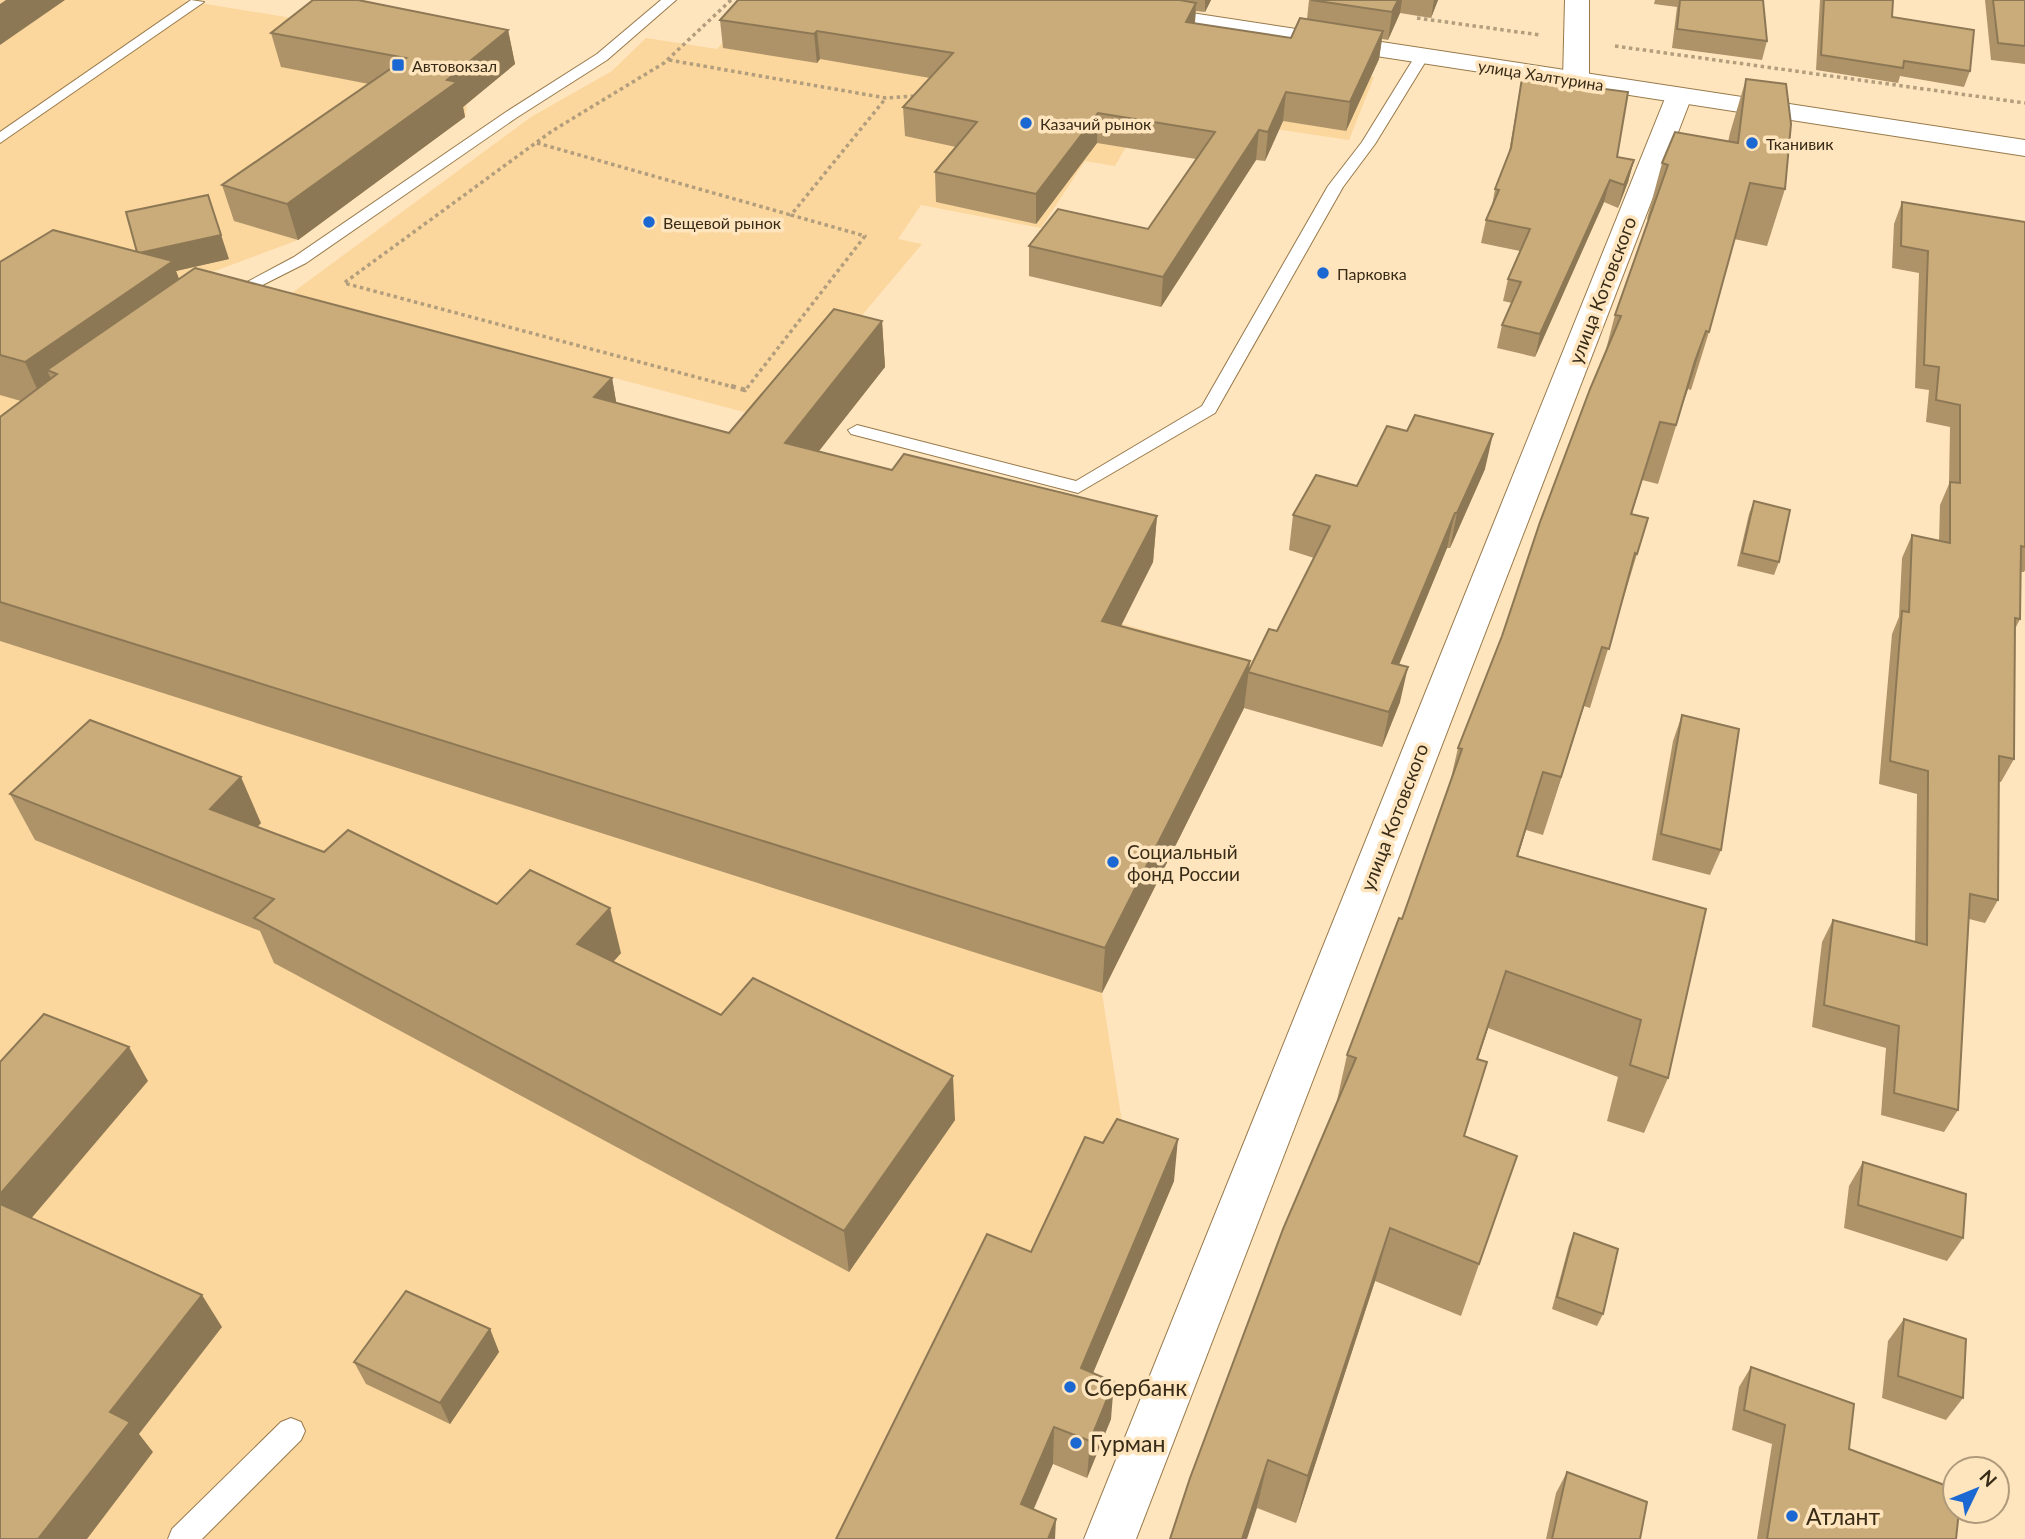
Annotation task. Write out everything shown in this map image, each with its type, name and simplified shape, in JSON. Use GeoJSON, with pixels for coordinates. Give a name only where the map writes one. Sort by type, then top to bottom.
{"type":"FeatureCollection","features":[{"type":"Feature","properties":{"kind":"street","name":"улица Халтурина"},"geometry":{"type":"LineString","coordinates":[[1058,0],[2025,148]]}},
{"type":"Feature","properties":{"kind":"street"},"geometry":{"type":"LineString","coordinates":[[1576,80],[1577,0]]}},
{"type":"Feature","properties":{"kind":"street","name":"улица Котовского"},"geometry":{"type":"LineString","coordinates":[[1110,1539],[1679,96]]}},
{"type":"Feature","properties":{"kind":"lane"},"geometry":{"type":"LineString","coordinates":[[216,302],[300,260],[511,115],[601,57],[669,0]]}},
{"type":"Feature","properties":{"kind":"lane"},"geometry":{"type":"LineString","coordinates":[[0,139],[198,2]]}},
{"type":"Feature","properties":{"kind":"lane"},"geometry":{"type":"LineString","coordinates":[[857,430],[1078,487],[1209,409],[1336,186],[1368,144],[1422,56]]}},
{"type":"Feature","properties":{"kind":"lane"},"geometry":{"type":"LineString","coordinates":[[182,1539],[291,1432]]}},
{"type":"Feature","properties":{"kind":"path"},"geometry":{"type":"LineString","coordinates":[[536,143],[865,236],[745,390],[344,283],[536,143],[668,60],[730,1],[741,4]]}},
{"type":"Feature","properties":{"kind":"path"},"geometry":{"type":"LineString","coordinates":[[1414,17],[2025,103]]}},
{"type":"Feature","properties":{"kind":"path"},"geometry":{"type":"LineString","coordinates":[[668,60],[886,98],[924,96]]}},
{"type":"Feature","properties":{"kind":"path"},"geometry":{"type":"LineString","coordinates":[[792,215],[886,98]]}},
{"type":"Feature","properties":{"kind":"shaded area"},"geometry":{"type":"Polygon","coordinates":[[[0,0],[182,0],[310,21],[467,103],[465,117],[298,240],[164,290],[0,481],[0,0]]]}},
{"type":"Feature","properties":{"kind":"shaded area","name":"Вещевой рынок"},"geometry":{"type":"Polygon","coordinates":[[[762,0],[894,0],[1374,77],[1349,140],[1147,110],[1115,166],[1085,161],[1041,228],[921,205],[898,239],[922,244],[774,420],[292,293],[531,117],[612,71],[646,38],[717,49],[762,0]]]}},
{"type":"Feature","properties":{"kind":"shaded area"},"geometry":{"type":"Polygon","coordinates":[[[191,362],[1400,702],[1382,747],[1244,708],[1102,993],[1127,1154],[1174,1181],[1113,1325],[987,1275],[858,1539],[0,1539],[0,519],[191,362]]]}},
{"type":"Feature","properties":{"kind":"building"},"geometry":{"type":"Polygon","coordinates":[[[313,0],[358,0],[508,30],[447,80],[457,82],[287,204],[222,185],[406,58],[271,33],[313,0]]]}},
{"type":"Feature","properties":{"kind":"building","name":"Казачий рынок"},"geometry":{"type":"Polygon","coordinates":[[[738,0],[1180,0],[1196,3],[1186,22],[1291,38],[1300,18],[1383,31],[1350,102],[1286,92],[1268,132],[1259,130],[1163,277],[1029,246],[1058,209],[1148,229],[1215,132],[1098,113],[1036,194],[935,172],[977,122],[903,107],[953,53],[817,31],[814,34],[720,20],[738,0]]]}},
{"type":"Feature","properties":{"kind":"building"},"geometry":{"type":"Polygon","coordinates":[[[1311,0],[1398,0],[1392,12],[1311,0]]]}},
{"type":"Feature","properties":{"kind":"building"},"geometry":{"type":"Polygon","coordinates":[[[1680,0],[1763,0],[1767,41],[1677,29],[1680,0]]]}},
{"type":"Feature","properties":{"kind":"building"},"geometry":{"type":"Polygon","coordinates":[[[1824,0],[1893,0],[1892,17],[1974,30],[1970,71],[1904,61],[1903,68],[1821,55],[1824,0]]]}},
{"type":"Feature","properties":{"kind":"building"},"geometry":{"type":"Polygon","coordinates":[[[1993,0],[2025,0],[2025,46],[1998,43],[1993,0]]]}},
{"type":"Feature","properties":{"kind":"building"},"geometry":{"type":"Polygon","coordinates":[[[1522,78],[1628,92],[1617,157],[1634,160],[1624,185],[1610,180],[1540,334],[1502,325],[1521,282],[1508,279],[1530,229],[1486,220],[1499,190],[1495,189],[1511,148],[1522,78]]]}},
{"type":"Feature","properties":{"kind":"building"},"geometry":{"type":"Polygon","coordinates":[[[1746,79],[1786,84],[1791,124],[1785,189],[1750,183],[1709,332],[1706,331],[1695,361],[1676,425],[1660,422],[1631,514],[1648,518],[1637,554],[1635,553],[1609,649],[1602,647],[1561,777],[1543,772],[1517,856],[1706,909],[1668,1078],[1630,1065],[1641,1020],[1506,971],[1477,1059],[1487,1062],[1464,1136],[1517,1156],[1479,1264],[1390,1228],[1308,1476],[1268,1460],[1242,1539],[1170,1539],[1190,1478],[1283,1229],[1356,1058],[1347,1055],[1399,918],[1402,919],[1462,749],[1458,748],[1502,636],[1540,522],[1590,389],[1621,316],[1615,315],[1668,165],[1662,163],[1675,132],[1738,143],[1746,79]]]}},
{"type":"Feature","properties":{"kind":"building"},"geometry":{"type":"Polygon","coordinates":[[[208,195],[221,235],[137,252],[126,212],[208,195]]]}},
{"type":"Feature","properties":{"kind":"building"},"geometry":{"type":"Polygon","coordinates":[[[1902,202],[2025,222],[2025,547],[2021,546],[2020,619],[2015,618],[2014,759],[1999,756],[1998,900],[1970,894],[1958,1110],[1894,1093],[1899,1026],[1824,1005],[1833,920],[1927,945],[1928,771],[1890,761],[1902,611],[1909,612],[1912,535],[1950,543],[1950,482],[1960,483],[1960,405],[1936,400],[1939,367],[1924,365],[1928,251],[1901,246],[1902,202]]]}},
{"type":"Feature","properties":{"kind":"building"},"geometry":{"type":"Polygon","coordinates":[[[53,230],[173,261],[25,362],[0,355],[0,262],[53,230]]]}},
{"type":"Feature","properties":{"kind":"building"},"geometry":{"type":"Polygon","coordinates":[[[195,268],[612,378],[594,397],[729,433],[834,309],[882,321],[785,443],[892,470],[904,454],[1157,516],[1102,621],[1250,661],[1105,948],[0,602],[0,417],[57,374],[47,370],[195,268]]]}},
{"type":"Feature","properties":{"kind":"building"},"geometry":{"type":"Polygon","coordinates":[[[1415,415],[1493,434],[1455,513],[1392,663],[1408,667],[1389,712],[1248,672],[1269,629],[1277,631],[1330,526],[1293,515],[1316,475],[1357,486],[1387,426],[1407,431],[1415,415]]]}},
{"type":"Feature","properties":{"kind":"building"},"geometry":{"type":"Polygon","coordinates":[[[1754,501],[1790,510],[1779,562],[1742,553],[1754,501]]]}},
{"type":"Feature","properties":{"kind":"building"},"geometry":{"type":"Polygon","coordinates":[[[1682,715],[1739,729],[1721,850],[1661,834],[1682,715]]]}},
{"type":"Feature","properties":{"kind":"building"},"geometry":{"type":"Polygon","coordinates":[[[90,720],[241,777],[210,809],[324,852],[348,830],[497,904],[530,870],[610,908],[577,944],[721,1015],[753,978],[953,1076],[844,1231],[254,918],[274,899],[10,794],[90,720]]]}},
{"type":"Feature","properties":{"kind":"building"},"geometry":{"type":"Polygon","coordinates":[[[44,1014],[129,1047],[0,1194],[0,1062],[44,1014]]]}},
{"type":"Feature","properties":{"kind":"building"},"geometry":{"type":"Polygon","coordinates":[[[1117,1119],[1178,1139],[1081,1368],[1114,1382],[1090,1441],[1054,1427],[1021,1504],[1056,1519],[1048,1539],[836,1539],[987,1234],[1031,1252],[1085,1137],[1103,1143],[1117,1119]]]}},
{"type":"Feature","properties":{"kind":"building"},"geometry":{"type":"Polygon","coordinates":[[[1863,1162],[1966,1194],[1963,1238],[1858,1205],[1863,1162]]]}},
{"type":"Feature","properties":{"kind":"building"},"geometry":{"type":"Polygon","coordinates":[[[0,1204],[202,1295],[110,1412],[130,1422],[38,1539],[0,1539],[0,1204]]]}},
{"type":"Feature","properties":{"kind":"building"},"geometry":{"type":"Polygon","coordinates":[[[1574,1233],[1618,1249],[1603,1314],[1557,1297],[1574,1233]]]}},
{"type":"Feature","properties":{"kind":"building"},"geometry":{"type":"Polygon","coordinates":[[[406,1291],[490,1329],[440,1403],[354,1362],[406,1291]]]}},
{"type":"Feature","properties":{"kind":"building"},"geometry":{"type":"Polygon","coordinates":[[[1904,1319],[1966,1339],[1963,1398],[1898,1376],[1904,1319]]]}},
{"type":"Feature","properties":{"kind":"building"},"geometry":{"type":"Polygon","coordinates":[[[1751,1367],[1854,1404],[1849,1449],[1941,1484],[1941,1525],[1958,1525],[1956,1539],[1767,1539],[1785,1425],[1744,1410],[1751,1367]]]}},
{"type":"Feature","properties":{"kind":"building"},"geometry":{"type":"Polygon","coordinates":[[[1567,1472],[1647,1502],[1640,1539],[1552,1539],[1567,1472]]]}},
{"type":"Feature","properties":{"kind":"place","name":"Автовокзал"},"geometry":{"type":"Point","coordinates":[398,65]}},
{"type":"Feature","properties":{"kind":"place","name":"Казачий рынок"},"geometry":{"type":"Point","coordinates":[1026,123]}},
{"type":"Feature","properties":{"kind":"place","name":"Тканивик"},"geometry":{"type":"Point","coordinates":[1752,143]}},
{"type":"Feature","properties":{"kind":"place","name":"Вещевой рынок"},"geometry":{"type":"Point","coordinates":[649,222]}},
{"type":"Feature","properties":{"kind":"place","name":"Парковка"},"geometry":{"type":"Point","coordinates":[1323,273]}},
{"type":"Feature","properties":{"kind":"place","name":"Социальный фонд России"},"geometry":{"type":"Point","coordinates":[1113,862]}},
{"type":"Feature","properties":{"kind":"place","name":"Сбербанк"},"geometry":{"type":"Point","coordinates":[1070,1387]}},
{"type":"Feature","properties":{"kind":"place","name":"Гурман"},"geometry":{"type":"Point","coordinates":[1076,1443]}},
{"type":"Feature","properties":{"kind":"place","name":"Атлант"},"geometry":{"type":"Point","coordinates":[1792,1516]}}]}
